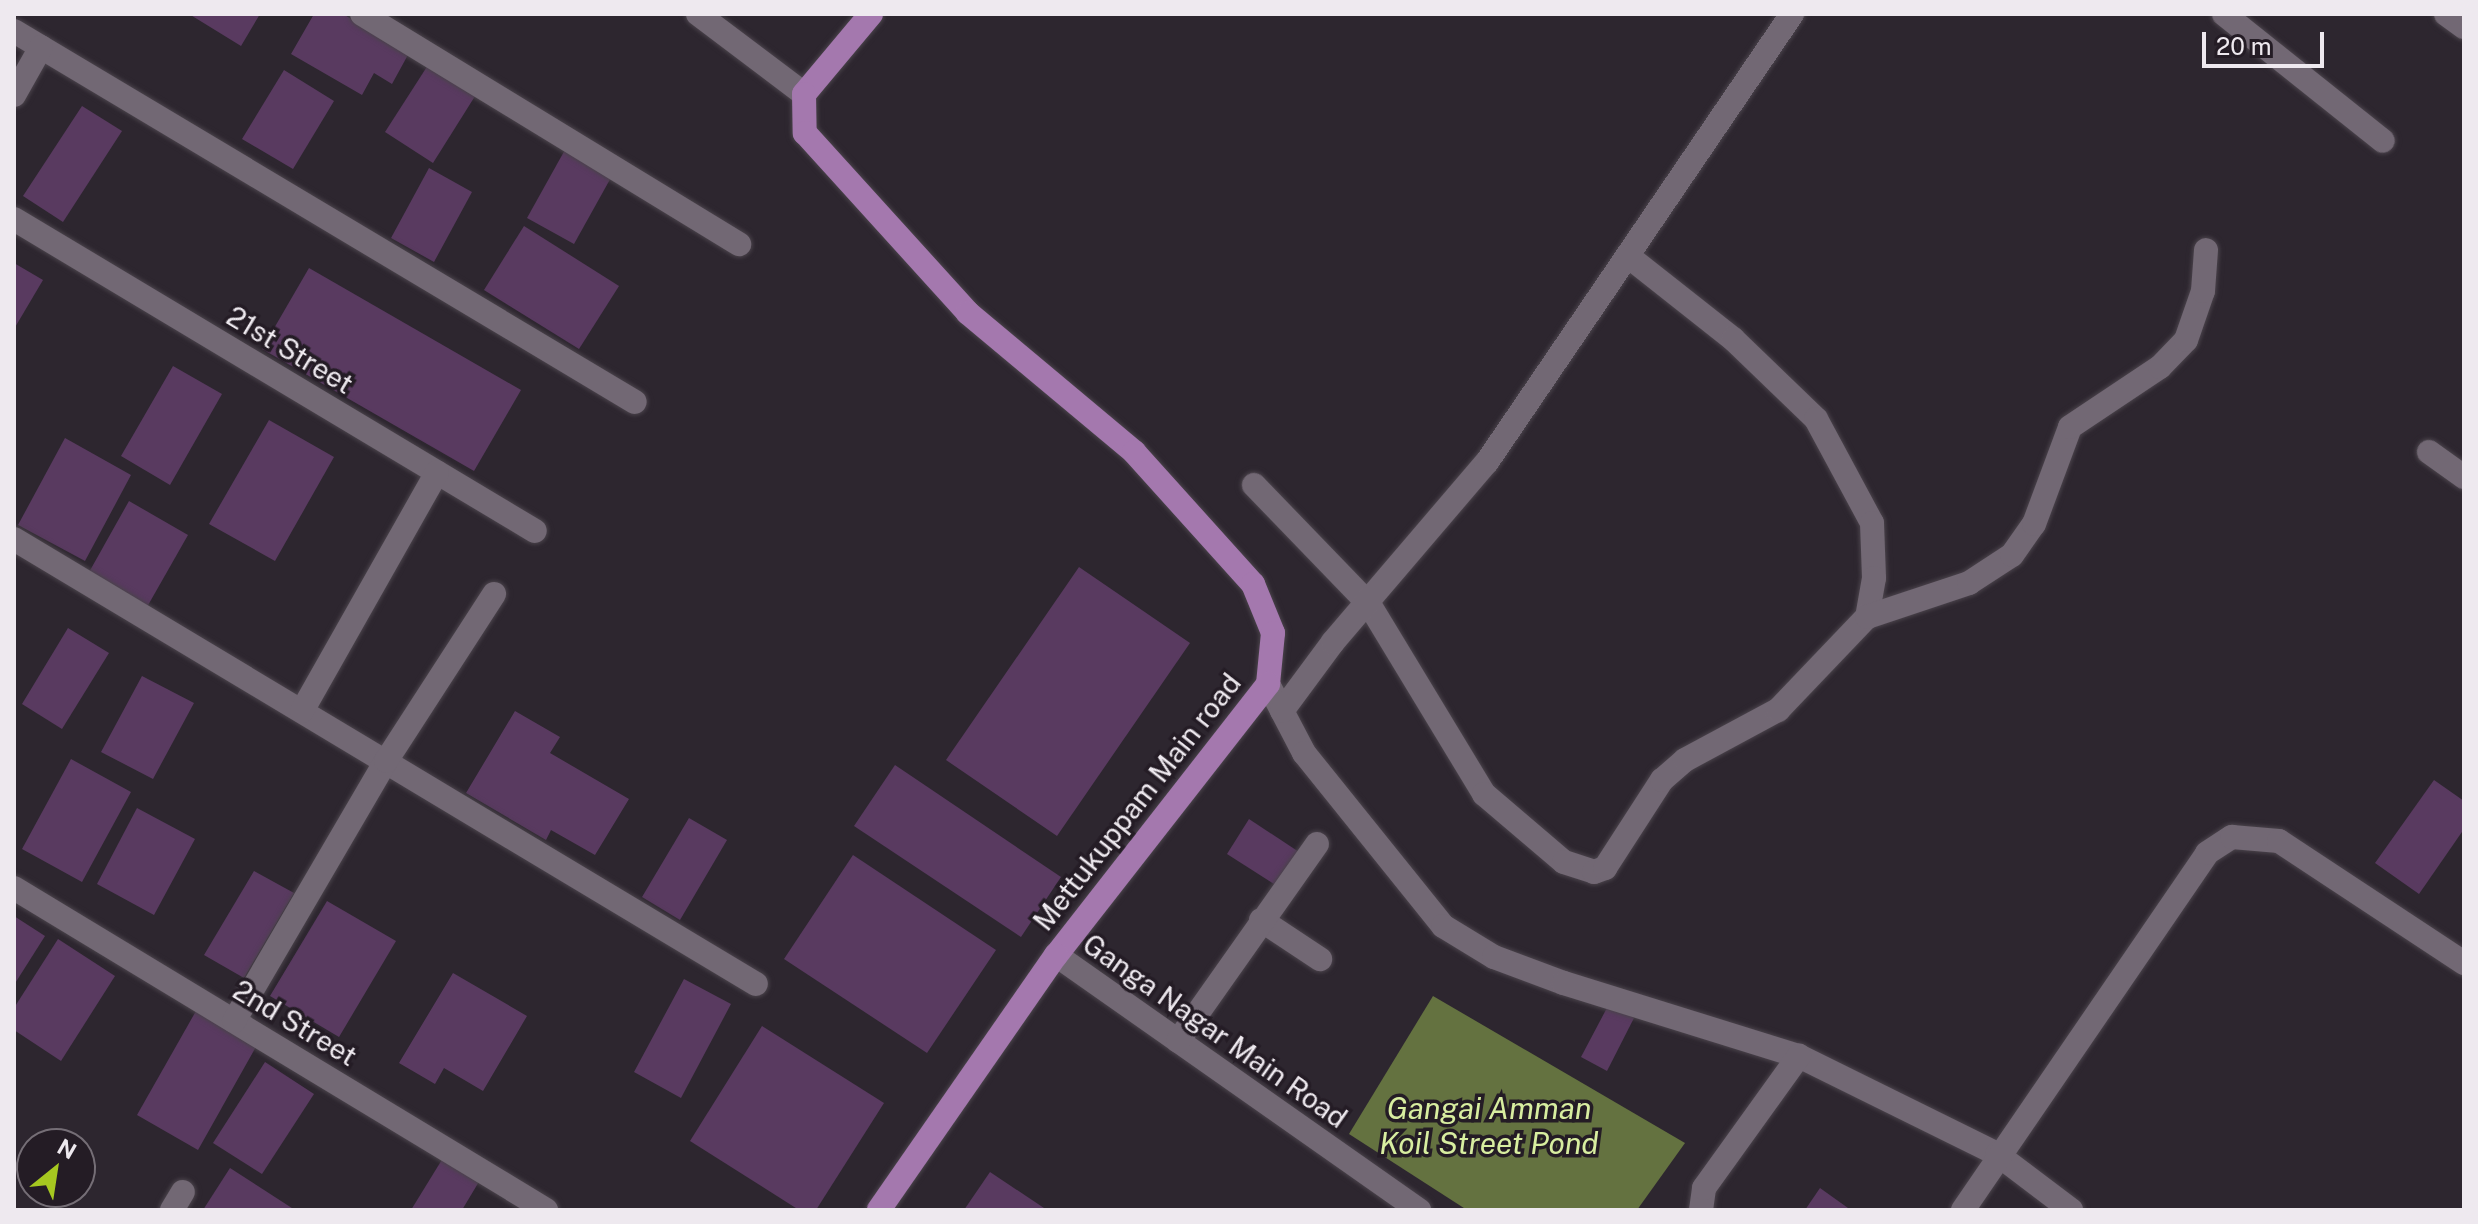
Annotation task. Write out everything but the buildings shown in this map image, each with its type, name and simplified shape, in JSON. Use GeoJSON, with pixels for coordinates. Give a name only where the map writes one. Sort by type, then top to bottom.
{"type":"FeatureCollection","features":[{"type":"Feature","properties":{"kind":"main road"},"geometry":{"type":"LineString","coordinates":[[804,94],[871,14]]}},
{"type":"Feature","properties":{"kind":"main road","name":"Mettukuppam Main road"},"geometry":{"type":"LineString","coordinates":[[804,94],[805,133],[948,290],[1134,452],[1253,584],[1273,633],[1268,684],[1056,955],[879,1210]]}},
{"type":"Feature","properties":{"kind":"street"},"geometry":{"type":"LineString","coordinates":[[362,14],[402,24],[739,244]]}},
{"type":"Feature","properties":{"kind":"street"},"geometry":{"type":"LineString","coordinates":[[698,14],[804,94]]}},
{"type":"Feature","properties":{"kind":"street"},"geometry":{"type":"LineString","coordinates":[[1282,711],[1333,642],[1369,604],[1487,462],[1792,14]]}},
{"type":"Feature","properties":{"kind":"street"},"geometry":{"type":"LineString","coordinates":[[2224,14],[2383,141]]}},
{"type":"Feature","properties":{"kind":"street"},"geometry":{"type":"LineString","coordinates":[[2446,14],[2464,27]]}},
{"type":"Feature","properties":{"kind":"street"},"geometry":{"type":"LineString","coordinates":[[14,31],[635,402]]}},
{"type":"Feature","properties":{"kind":"street"},"geometry":{"type":"LineString","coordinates":[[14,95],[41,47]]}},
{"type":"Feature","properties":{"kind":"street","name":"21st Street"},"geometry":{"type":"LineString","coordinates":[[14,219],[535,531]]}},
{"type":"Feature","properties":{"kind":"street"},"geometry":{"type":"LineString","coordinates":[[1254,485],[1369,604],[1484,794],[1564,862],[1594,872],[1605,868],[1662,780],[1685,760],[1778,710],[1876,612],[1969,583],[2025,541],[2070,427],[2160,367],[2186,340],[2203,291],[2206,250]]}},
{"type":"Feature","properties":{"kind":"street"},"geometry":{"type":"LineString","coordinates":[[1628,256],[1733,339],[1816,419],[1872,523],[1876,612]]}},
{"type":"Feature","properties":{"kind":"street"},"geometry":{"type":"LineString","coordinates":[[2429,452],[2464,477]]}},
{"type":"Feature","properties":{"kind":"street"},"geometry":{"type":"LineString","coordinates":[[302,711],[437,472]]}},
{"type":"Feature","properties":{"kind":"street"},"geometry":{"type":"LineString","coordinates":[[14,539],[756,984]]}},
{"type":"Feature","properties":{"kind":"street"},"geometry":{"type":"LineString","coordinates":[[234,1021],[386,761],[494,594]]}},
{"type":"Feature","properties":{"kind":"street"},"geometry":{"type":"LineString","coordinates":[[1268,684],[1304,753],[1443,926],[1494,957],[1564,983],[1799,1056],[1997,1154],[2071,1210]]}},
{"type":"Feature","properties":{"kind":"street"},"geometry":{"type":"LineString","coordinates":[[1963,1210],[1997,1154],[2207,853],[2232,837],[2279,841],[2464,963]]}},
{"type":"Feature","properties":{"kind":"street"},"geometry":{"type":"LineString","coordinates":[[1178,1041],[1317,844]]}},
{"type":"Feature","properties":{"kind":"street","name":"2nd Street"},"geometry":{"type":"LineString","coordinates":[[14,888],[546,1210]]}},
{"type":"Feature","properties":{"kind":"street"},"geometry":{"type":"LineString","coordinates":[[1261,920],[1320,959]]}},
{"type":"Feature","properties":{"kind":"street","name":"Ganga Nagar Main Road"},"geometry":{"type":"LineString","coordinates":[[1056,955],[1419,1210]]}},
{"type":"Feature","properties":{"kind":"street"},"geometry":{"type":"LineString","coordinates":[[1701,1210],[1704,1188],[1799,1056]]}},
{"type":"Feature","properties":{"kind":"water","name":"Gangai Amman Koil Street Pond"},"geometry":{"type":"Polygon","coordinates":[[[1433,996],[1685,1143],[1637,1210],[1467,1210],[1349,1134],[1433,996]]]}}]}
